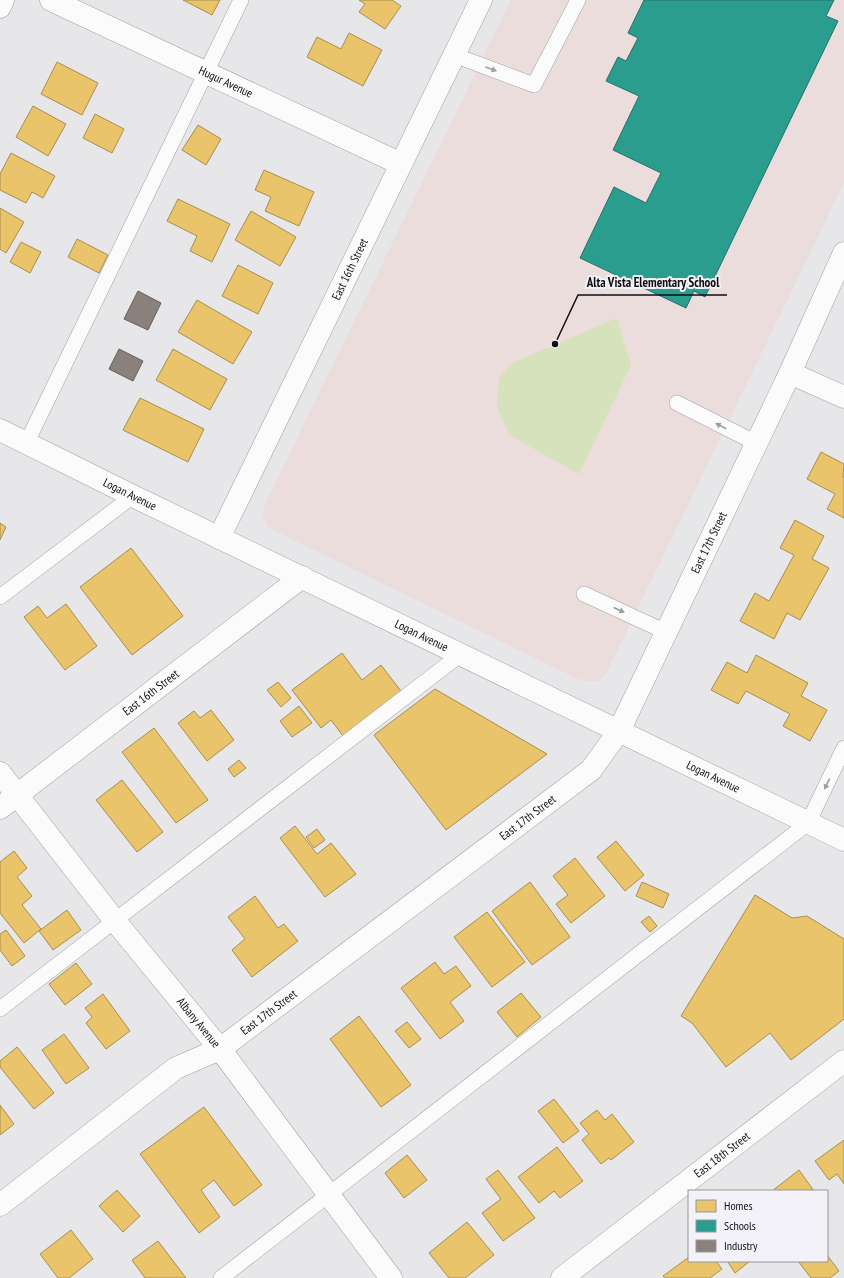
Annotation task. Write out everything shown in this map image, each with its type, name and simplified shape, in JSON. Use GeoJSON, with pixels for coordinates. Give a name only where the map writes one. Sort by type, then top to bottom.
{"type":"FeatureCollection","features":[{"type":"Feature","properties":{"kind":"street"},"geometry":{"type":"LineString","coordinates":[[0,6],[3,0]]}},
{"type":"Feature","properties":{"kind":"street","name":"Hugur Avenue"},"geometry":{"type":"LineString","coordinates":[[51,0],[401,164]]}},
{"type":"Feature","properties":{"kind":"street","name":"East 16th Street"},"geometry":{"type":"LineString","coordinates":[[219,538],[481,0]]}},
{"type":"Feature","properties":{"kind":"street","name":"East 17th Street"},"geometry":{"type":"LineString","coordinates":[[0,1205],[176,1068],[220,1049],[591,770],[619,732],[790,373],[844,252]]}},
{"type":"Feature","properties":{"kind":"street"},"geometry":{"type":"LineString","coordinates":[[790,373],[844,397]]}},
{"type":"Feature","properties":{"kind":"street","name":"Logan Avenue"},"geometry":{"type":"LineString","coordinates":[[0,430],[219,538],[844,840]]}},
{"type":"Feature","properties":{"kind":"street","name":"East 16th Street"},"geometry":{"type":"LineString","coordinates":[[8,801],[302,577]]}},
{"type":"Feature","properties":{"kind":"street","name":"Albany Avenue"},"geometry":{"type":"LineString","coordinates":[[0,773],[8,801],[115,921],[220,1049],[391,1278]]}},
{"type":"Feature","properties":{"kind":"street","name":"East 18th Street"},"geometry":{"type":"LineString","coordinates":[[562,1278],[844,1061]]}},
{"type":"Feature","properties":{"kind":"lane"},"geometry":{"type":"LineString","coordinates":[[27,442],[240,0]]}},
{"type":"Feature","properties":{"kind":"lane"},"geometry":{"type":"LineString","coordinates":[[454,55],[534,85],[578,0]]}},
{"type":"Feature","properties":{"kind":"lane"},"geometry":{"type":"LineString","coordinates":[[677,403],[756,443]]}},
{"type":"Feature","properties":{"kind":"lane"},"geometry":{"type":"LineString","coordinates":[[0,597],[133,496]]}},
{"type":"Feature","properties":{"kind":"lane"},"geometry":{"type":"LineString","coordinates":[[584,594],[666,632]]}},
{"type":"Feature","properties":{"kind":"lane"},"geometry":{"type":"LineString","coordinates":[[0,1009],[460,654]]}},
{"type":"Feature","properties":{"kind":"lane"},"geometry":{"type":"LineString","coordinates":[[221,1278],[808,823],[844,748]]}},
{"type":"Feature","properties":{"kind":"shaded area"},"geometry":{"type":"Polygon","coordinates":[[[511,0],[844,0],[844,183],[606,674],[598,681],[587,682],[576,678],[269,528],[263,517],[265,504],[511,0]]]}},
{"type":"Feature","properties":{"kind":"green space"},"geometry":{"type":"Polygon","coordinates":[[[617,318],[631,365],[579,474],[509,435],[497,406],[499,378],[510,364],[617,318]]]}},
{"type":"Feature","properties":{"kind":"building: Homes"},"geometry":{"type":"Polygon","coordinates":[[[183,0],[220,0],[212,15],[183,0]]]}},
{"type":"Feature","properties":{"kind":"building: Homes"},"geometry":{"type":"Polygon","coordinates":[[[359,0],[392,0],[401,6],[385,29],[359,12],[365,4],[359,0]]]}},
{"type":"Feature","properties":{"kind":"building: Homes"},"geometry":{"type":"Polygon","coordinates":[[[349,33],[382,50],[363,86],[307,57],[317,37],[341,49],[349,33]]]}},
{"type":"Feature","properties":{"kind":"building: Homes"},"geometry":{"type":"Polygon","coordinates":[[[57,62],[98,83],[82,115],[41,94],[57,62]]]}},
{"type":"Feature","properties":{"kind":"building: Homes"},"geometry":{"type":"Polygon","coordinates":[[[33,106],[66,124],[48,156],[16,137],[33,106]]]}},
{"type":"Feature","properties":{"kind":"building: Homes"},"geometry":{"type":"Polygon","coordinates":[[[95,114],[124,129],[112,153],[83,138],[95,114]]]}},
{"type":"Feature","properties":{"kind":"building: Homes"},"geometry":{"type":"Polygon","coordinates":[[[198,125],[221,139],[206,165],[182,150],[198,125]]]}},
{"type":"Feature","properties":{"kind":"building: Homes"},"geometry":{"type":"Polygon","coordinates":[[[11,153],[55,176],[43,198],[32,192],[26,203],[0,190],[0,174],[11,153]]]}},
{"type":"Feature","properties":{"kind":"building: Homes"},"geometry":{"type":"Polygon","coordinates":[[[264,170],[314,192],[299,226],[265,211],[271,197],[255,190],[264,170]]]}},
{"type":"Feature","properties":{"kind":"building: Homes"},"geometry":{"type":"Polygon","coordinates":[[[178,199],[230,224],[212,262],[190,251],[197,236],[167,221],[178,199]]]}},
{"type":"Feature","properties":{"kind":"building: Homes"},"geometry":{"type":"Polygon","coordinates":[[[0,208],[24,222],[6,253],[0,249],[0,208]]]}},
{"type":"Feature","properties":{"kind":"building: Homes"},"geometry":{"type":"Polygon","coordinates":[[[251,211],[296,237],[280,266],[235,240],[251,211]]]}},
{"type":"Feature","properties":{"kind":"building: Homes"},"geometry":{"type":"Polygon","coordinates":[[[77,239],[108,255],[99,273],[68,257],[77,239]]]}},
{"type":"Feature","properties":{"kind":"building: Homes"},"geometry":{"type":"Polygon","coordinates":[[[21,242],[41,252],[30,273],[10,262],[21,242]]]}},
{"type":"Feature","properties":{"kind":"building: Homes"},"geometry":{"type":"Polygon","coordinates":[[[238,265],[273,283],[258,314],[222,296],[238,265]]]}},
{"type":"Feature","properties":{"kind":"building: Homes"},"geometry":{"type":"Polygon","coordinates":[[[197,300],[252,332],[233,364],[178,332],[197,300]]]}},
{"type":"Feature","properties":{"kind":"building: Homes"},"geometry":{"type":"Polygon","coordinates":[[[173,349],[227,379],[210,410],[156,380],[173,349]]]}},
{"type":"Feature","properties":{"kind":"building: Homes"},"geometry":{"type":"Polygon","coordinates":[[[140,398],[204,429],[188,462],[123,430],[140,398]]]}},
{"type":"Feature","properties":{"kind":"building: Homes"},"geometry":{"type":"Polygon","coordinates":[[[821,452],[844,464],[844,518],[827,509],[835,494],[807,479],[821,452]]]}},
{"type":"Feature","properties":{"kind":"building: Homes"},"geometry":{"type":"Polygon","coordinates":[[[795,520],[824,536],[812,559],[829,568],[800,620],[787,613],[774,639],[740,621],[755,593],[769,601],[794,555],[780,548],[795,520]]]}},
{"type":"Feature","properties":{"kind":"building: Homes"},"geometry":{"type":"Polygon","coordinates":[[[0,523],[6,527],[0,540],[0,523]]]}},
{"type":"Feature","properties":{"kind":"building: Homes"},"geometry":{"type":"Polygon","coordinates":[[[131,548],[183,616],[132,655],[80,587],[131,548]]]}},
{"type":"Feature","properties":{"kind":"building: Homes"},"geometry":{"type":"Polygon","coordinates":[[[66,604],[97,646],[65,670],[24,617],[38,606],[47,618],[66,604]]]}},
{"type":"Feature","properties":{"kind":"building: Homes"},"geometry":{"type":"Polygon","coordinates":[[[342,653],[362,680],[381,665],[401,691],[343,736],[331,720],[321,728],[292,690],[342,653]]]}},
{"type":"Feature","properties":{"kind":"building: Homes"},"geometry":{"type":"Polygon","coordinates":[[[756,655],[808,683],[801,696],[827,710],[810,741],[783,726],[790,714],[746,691],[738,704],[711,690],[727,662],[747,673],[756,655]]]}},
{"type":"Feature","properties":{"kind":"building: Homes"},"geometry":{"type":"Polygon","coordinates":[[[278,682],[291,698],[281,707],[267,690],[278,682]]]}},
{"type":"Feature","properties":{"kind":"building: Homes"},"geometry":{"type":"Polygon","coordinates":[[[435,689],[547,754],[446,830],[374,735],[435,689]]]}},
{"type":"Feature","properties":{"kind":"building: Homes"},"geometry":{"type":"Polygon","coordinates":[[[299,706],[312,723],[292,737],[280,721],[299,706]]]}},
{"type":"Feature","properties":{"kind":"building: Homes"},"geometry":{"type":"Polygon","coordinates":[[[211,710],[234,740],[207,761],[178,723],[194,711],[200,718],[211,710]]]}},
{"type":"Feature","properties":{"kind":"building: Homes"},"geometry":{"type":"Polygon","coordinates":[[[154,728],[208,800],[176,823],[122,752],[154,728]]]}},
{"type":"Feature","properties":{"kind":"building: Homes"},"geometry":{"type":"Polygon","coordinates":[[[239,760],[246,768],[234,777],[228,769],[239,760]]]}},
{"type":"Feature","properties":{"kind":"building: Homes"},"geometry":{"type":"Polygon","coordinates":[[[122,780],[163,832],[137,852],[96,800],[122,780]]]}},
{"type":"Feature","properties":{"kind":"building: Homes"},"geometry":{"type":"Polygon","coordinates":[[[295,826],[317,854],[331,843],[356,874],[325,897],[280,838],[295,826]]]}},
{"type":"Feature","properties":{"kind":"building: Homes"},"geometry":{"type":"Polygon","coordinates":[[[317,829],[325,840],[314,848],[306,837],[317,829]]]}},
{"type":"Feature","properties":{"kind":"building: Homes"},"geometry":{"type":"Polygon","coordinates":[[[616,841],[644,875],[625,891],[597,857],[616,841]]]}},
{"type":"Feature","properties":{"kind":"building: Homes"},"geometry":{"type":"Polygon","coordinates":[[[14,851],[27,868],[17,877],[32,896],[22,905],[41,929],[24,943],[0,913],[0,862],[14,851]]]}},
{"type":"Feature","properties":{"kind":"building: Homes"},"geometry":{"type":"Polygon","coordinates":[[[575,858],[605,896],[571,923],[556,904],[568,895],[553,876],[575,858]]]}},
{"type":"Feature","properties":{"kind":"building: Homes"},"geometry":{"type":"Polygon","coordinates":[[[530,882],[570,937],[532,965],[492,911],[530,882]]]}},
{"type":"Feature","properties":{"kind":"building: Homes"},"geometry":{"type":"Polygon","coordinates":[[[642,882],[669,894],[663,908],[636,896],[642,882]]]}},
{"type":"Feature","properties":{"kind":"building: Homes"},"geometry":{"type":"Polygon","coordinates":[[[755,895],[792,918],[807,916],[844,939],[844,1019],[791,1060],[770,1033],[726,1067],[692,1023],[681,1016],[755,895]]]}},
{"type":"Feature","properties":{"kind":"building: Homes"},"geometry":{"type":"Polygon","coordinates":[[[255,896],[278,928],[284,924],[298,941],[252,977],[232,950],[245,939],[228,917],[255,896]]]}},
{"type":"Feature","properties":{"kind":"building: Homes"},"geometry":{"type":"Polygon","coordinates":[[[67,910],[81,930],[53,950],[39,931],[67,910]]]}},
{"type":"Feature","properties":{"kind":"building: Homes"},"geometry":{"type":"Polygon","coordinates":[[[487,912],[525,962],[492,987],[454,937],[487,912]]]}},
{"type":"Feature","properties":{"kind":"building: Homes"},"geometry":{"type":"Polygon","coordinates":[[[649,916],[657,926],[650,932],[641,922],[649,916]]]}},
{"type":"Feature","properties":{"kind":"building: Homes"},"geometry":{"type":"Polygon","coordinates":[[[6,930],[25,956],[12,966],[0,950],[0,934],[6,930]]]}},
{"type":"Feature","properties":{"kind":"building: Homes"},"geometry":{"type":"Polygon","coordinates":[[[435,962],[444,974],[456,966],[471,986],[450,1002],[464,1021],[440,1039],[401,988],[435,962]]]}},
{"type":"Feature","properties":{"kind":"building: Homes"},"geometry":{"type":"Polygon","coordinates":[[[76,963],[92,984],[65,1005],[49,984],[76,963]]]}},
{"type":"Feature","properties":{"kind":"building: Homes"},"geometry":{"type":"Polygon","coordinates":[[[521,993],[541,1017],[517,1037],[497,1012],[521,993]]]}},
{"type":"Feature","properties":{"kind":"building: Homes"},"geometry":{"type":"Polygon","coordinates":[[[103,994],[130,1031],[106,1049],[86,1023],[92,1017],[85,1008],[103,994]]]}},
{"type":"Feature","properties":{"kind":"building: Homes"},"geometry":{"type":"Polygon","coordinates":[[[359,1016],[411,1085],[381,1107],[330,1039],[359,1016]]]}},
{"type":"Feature","properties":{"kind":"building: Homes"},"geometry":{"type":"Polygon","coordinates":[[[407,1022],[421,1039],[409,1048],[395,1031],[407,1022]]]}},
{"type":"Feature","properties":{"kind":"building: Homes"},"geometry":{"type":"Polygon","coordinates":[[[64,1034],[89,1068],[66,1084],[42,1050],[64,1034]]]}},
{"type":"Feature","properties":{"kind":"building: Homes"},"geometry":{"type":"Polygon","coordinates":[[[17,1047],[54,1093],[34,1109],[0,1067],[0,1061],[17,1047]]]}},
{"type":"Feature","properties":{"kind":"building: Homes"},"geometry":{"type":"Polygon","coordinates":[[[554,1099],[579,1131],[563,1143],[538,1111],[554,1099]]]}},
{"type":"Feature","properties":{"kind":"building: Homes"},"geometry":{"type":"Polygon","coordinates":[[[0,1105],[14,1124],[0,1135],[0,1105]]]}},
{"type":"Feature","properties":{"kind":"building: Homes"},"geometry":{"type":"Polygon","coordinates":[[[204,1107],[262,1185],[234,1206],[214,1180],[201,1190],[220,1217],[199,1233],[140,1154],[204,1107]]]}},
{"type":"Feature","properties":{"kind":"building: Homes"},"geometry":{"type":"Polygon","coordinates":[[[597,1110],[605,1120],[612,1114],[634,1142],[611,1160],[609,1158],[601,1164],[582,1140],[589,1134],[580,1123],[597,1110]]]}},
{"type":"Feature","properties":{"kind":"building: Homes"},"geometry":{"type":"Polygon","coordinates":[[[844,1140],[844,1184],[837,1174],[829,1180],[815,1161],[844,1140]]]}},
{"type":"Feature","properties":{"kind":"building: Homes"},"geometry":{"type":"Polygon","coordinates":[[[557,1147],[583,1181],[560,1198],[554,1191],[539,1203],[518,1177],[557,1147]]]}},
{"type":"Feature","properties":{"kind":"building: Homes"},"geometry":{"type":"Polygon","coordinates":[[[407,1155],[427,1180],[404,1198],[385,1173],[407,1155]]]}},
{"type":"Feature","properties":{"kind":"building: Homes"},"geometry":{"type":"Polygon","coordinates":[[[498,1170],[535,1218],[503,1241],[482,1213],[501,1199],[486,1179],[498,1170]]]}},
{"type":"Feature","properties":{"kind":"building: Homes"},"geometry":{"type":"Polygon","coordinates":[[[799,1170],[813,1190],[773,1190],[799,1170]]]}},
{"type":"Feature","properties":{"kind":"building: Homes"},"geometry":{"type":"Polygon","coordinates":[[[117,1190],[140,1216],[123,1232],[99,1206],[117,1190]]]}},
{"type":"Feature","properties":{"kind":"building: Homes"},"geometry":{"type":"Polygon","coordinates":[[[467,1222],[494,1255],[465,1278],[449,1278],[429,1253],[467,1222]]]}},
{"type":"Feature","properties":{"kind":"building: Homes"},"geometry":{"type":"Polygon","coordinates":[[[71,1230],[93,1259],[69,1278],[58,1278],[40,1254],[71,1230]]]}},
{"type":"Feature","properties":{"kind":"building: Homes"},"geometry":{"type":"Polygon","coordinates":[[[158,1241],[186,1278],[145,1278],[132,1260],[158,1241]]]}},
{"type":"Feature","properties":{"kind":"building: Homes"},"geometry":{"type":"Polygon","coordinates":[[[828,1256],[839,1271],[830,1278],[811,1278],[799,1262],[828,1262],[828,1256]]]}},
{"type":"Feature","properties":{"kind":"building: Homes"},"geometry":{"type":"Polygon","coordinates":[[[688,1258],[688,1262],[717,1262],[722,1269],[710,1278],[665,1278],[663,1276],[688,1258]]]}},
{"type":"Feature","properties":{"kind":"building: Homes"},"geometry":{"type":"Polygon","coordinates":[[[728,1262],[749,1262],[735,1273],[728,1262]]]}},
{"type":"Feature","properties":{"kind":"building: Schools"},"geometry":{"type":"Polygon","coordinates":[[[644,0],[834,0],[826,16],[838,21],[705,297],[694,291],[686,308],[580,258],[614,187],[646,203],[661,173],[613,150],[639,96],[606,81],[618,57],[626,61],[638,38],[628,33],[644,0]]]}},
{"type":"Feature","properties":{"kind":"building: Industry"},"geometry":{"type":"Polygon","coordinates":[[[138,291],[161,303],[148,330],[124,319],[138,291]]]}},
{"type":"Feature","properties":{"kind":"building: Industry"},"geometry":{"type":"Polygon","coordinates":[[[119,349],[143,361],[133,381],[109,369],[119,349]]]}},
{"type":"Feature","properties":{"kind":"place","name":"Alta Vista Elementary School"},"geometry":{"type":"Point","coordinates":[555,344]}}]}
